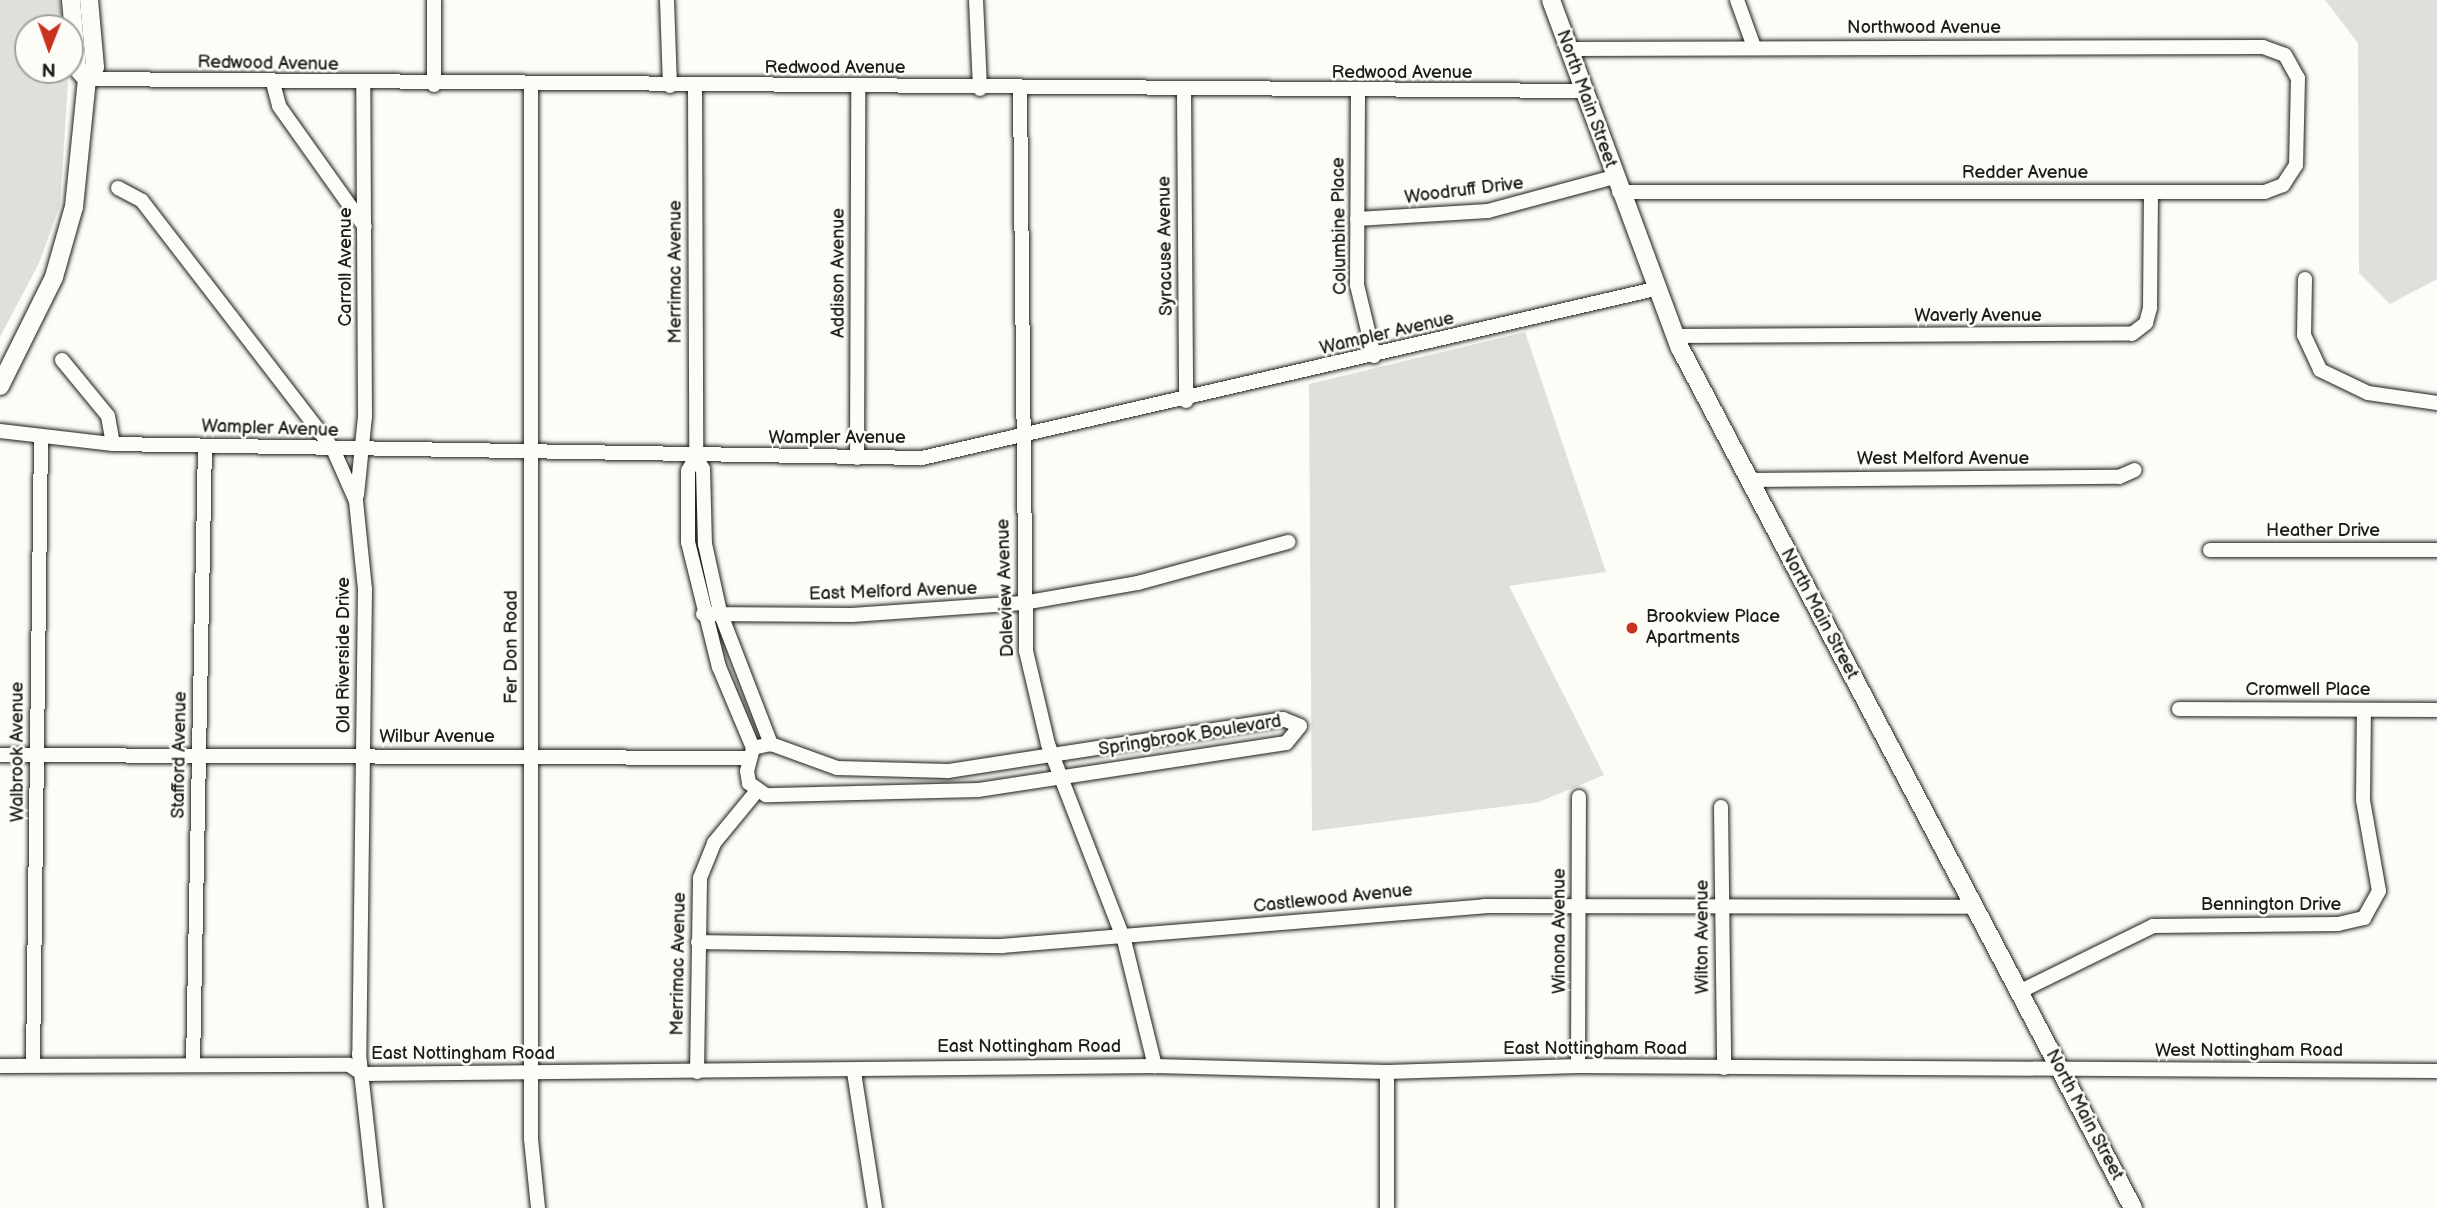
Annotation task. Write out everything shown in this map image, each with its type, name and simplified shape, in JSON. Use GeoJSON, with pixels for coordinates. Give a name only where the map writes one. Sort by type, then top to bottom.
{"type":"FeatureCollection","features":[{"type":"Feature","properties":{"kind":"main road"},"geometry":{"type":"LineString","coordinates":[[71,0],[77,68],[87,79]]}},
{"type":"Feature","properties":{"kind":"main road"},"geometry":{"type":"LineString","coordinates":[[0,387],[64,248],[82,165],[87,79],[95,67],[89,0]]}},
{"type":"Feature","properties":{"kind":"main road","name":"North Main Street"},"geometry":{"type":"LineString","coordinates":[[1551,0],[1674,336],[2133,1208]]}},
{"type":"Feature","properties":{"kind":"street"},"geometry":{"type":"LineString","coordinates":[[434,0],[434,85]]}},
{"type":"Feature","properties":{"kind":"street"},"geometry":{"type":"LineString","coordinates":[[667,0],[670,86]]}},
{"type":"Feature","properties":{"kind":"street"},"geometry":{"type":"LineString","coordinates":[[976,0],[979,89]]}},
{"type":"Feature","properties":{"kind":"street"},"geometry":{"type":"LineString","coordinates":[[1737,0],[1754,47]]}},
{"type":"Feature","properties":{"kind":"street","name":"Northwood Avenue"},"geometry":{"type":"LineString","coordinates":[[1568,48],[2278,51]]}},
{"type":"Feature","properties":{"kind":"street","name":"Redder Avenue"},"geometry":{"type":"LineString","coordinates":[[1617,185],[2265,191],[2290,178],[2296,165],[2298,83],[2278,51]]}},
{"type":"Feature","properties":{"kind":"street","name":"Redwood Avenue"},"geometry":{"type":"LineString","coordinates":[[87,79],[1357,94],[1583,91]]}},
{"type":"Feature","properties":{"kind":"street"},"geometry":{"type":"LineString","coordinates":[[273,83],[279,106],[365,227]]}},
{"type":"Feature","properties":{"kind":"street","name":"Carroll Avenue"},"geometry":{"type":"LineString","coordinates":[[356,502],[362,451],[365,227],[363,84]]}},
{"type":"Feature","properties":{"kind":"street","name":"Fer Don Road"},"geometry":{"type":"LineString","coordinates":[[531,85],[532,1074],[538,1208]]}},
{"type":"Feature","properties":{"kind":"street","name":"Merrimac Avenue"},"geometry":{"type":"LineString","coordinates":[[695,87],[696,457],[688,471],[688,542],[703,614],[751,753]]}},
{"type":"Feature","properties":{"kind":"street","name":"Addison Avenue"},"geometry":{"type":"LineString","coordinates":[[858,88],[858,458]]}},
{"type":"Feature","properties":{"kind":"street","name":"Daleview Avenue"},"geometry":{"type":"LineString","coordinates":[[1020,89],[1023,603],[1031,682],[1053,755],[1124,940],[1155,1066]]}},
{"type":"Feature","properties":{"kind":"street","name":"Syracuse Avenue"},"geometry":{"type":"LineString","coordinates":[[1184,91],[1186,401]]}},
{"type":"Feature","properties":{"kind":"street","name":"Columbine Place"},"geometry":{"type":"LineString","coordinates":[[1357,94],[1357,285],[1374,356]]}},
{"type":"Feature","properties":{"kind":"street","name":"Woodruff Drive"},"geometry":{"type":"LineString","coordinates":[[1357,219],[1488,211],[1617,185]]}},
{"type":"Feature","properties":{"kind":"street","name":"Old Riverside Drive"},"geometry":{"type":"LineString","coordinates":[[118,188],[142,201],[333,449],[356,502],[365,589],[363,1074],[376,1208]]}},
{"type":"Feature","properties":{"kind":"street","name":"Waverly Avenue"},"geometry":{"type":"LineString","coordinates":[[1674,336],[2132,334],[2146,323],[2150,308],[2151,192]]}},
{"type":"Feature","properties":{"kind":"street"},"geometry":{"type":"LineString","coordinates":[[2305,279],[2304,335],[2320,370],[2368,393],[2437,403]]}},
{"type":"Feature","properties":{"kind":"street","name":"Wampler Avenue"},"geometry":{"type":"LineString","coordinates":[[0,431],[41,440],[113,444],[362,451],[696,457],[858,458],[946,455],[1186,401],[1655,289]]}},
{"type":"Feature","properties":{"kind":"street"},"geometry":{"type":"LineString","coordinates":[[62,360],[108,416],[113,444]]}},
{"type":"Feature","properties":{"kind":"street","name":"Walbrook Avenue"},"geometry":{"type":"LineString","coordinates":[[33,1064],[41,440]]}},
{"type":"Feature","properties":{"kind":"street","name":"Stafford Avenue"},"geometry":{"type":"LineString","coordinates":[[193,1064],[205,446]]}},
{"type":"Feature","properties":{"kind":"street","name":"Merrimac Avenue"},"geometry":{"type":"LineString","coordinates":[[696,457],[703,469],[705,544],[720,612],[771,744]]}},
{"type":"Feature","properties":{"kind":"street","name":"West Melford Avenue"},"geometry":{"type":"LineString","coordinates":[[1748,480],[2119,478],[2136,470]]}},
{"type":"Feature","properties":{"kind":"street","name":"East Melford Avenue"},"geometry":{"type":"LineString","coordinates":[[703,614],[720,612],[852,615],[1023,603],[1138,583],[1288,542]]}},
{"type":"Feature","properties":{"kind":"street","name":"Heather Drive"},"geometry":{"type":"LineString","coordinates":[[2210,550],[2437,551]]}},
{"type":"Feature","properties":{"kind":"street","name":"Cromwell Place"},"geometry":{"type":"LineString","coordinates":[[2179,709],[2437,710]]}},
{"type":"Feature","properties":{"kind":"street","name":"Bennington Drive"},"geometry":{"type":"LineString","coordinates":[[2019,992],[2153,926],[2338,924],[2364,918],[2379,891],[2363,800],[2364,710]]}},
{"type":"Feature","properties":{"kind":"street","name":"Springbrook Boulevard"},"geometry":{"type":"LineString","coordinates":[[756,792],[916,795],[1062,777],[1286,743],[1300,726],[1267,720],[948,771],[889,772],[838,768],[771,744]]}},
{"type":"Feature","properties":{"kind":"street"},"geometry":{"type":"LineString","coordinates":[[756,792],[749,783],[751,753],[771,744]]}},
{"type":"Feature","properties":{"kind":"street","name":"Wilbur Avenue"},"geometry":{"type":"LineString","coordinates":[[0,755],[363,757],[751,753]]}},
{"type":"Feature","properties":{"kind":"street","name":"Merrimac Avenue"},"geometry":{"type":"LineString","coordinates":[[697,1072],[698,942],[706,859],[756,792]]}},
{"type":"Feature","properties":{"kind":"street","name":"Winona Avenue"},"geometry":{"type":"LineString","coordinates":[[1578,1066],[1579,797]]}},
{"type":"Feature","properties":{"kind":"street","name":"Wilton Avenue"},"geometry":{"type":"LineString","coordinates":[[1721,807],[1724,1068]]}},
{"type":"Feature","properties":{"kind":"street","name":"Castlewood Avenue"},"geometry":{"type":"LineString","coordinates":[[698,942],[906,948],[1124,940],[1422,910],[1579,905],[1724,910],[1973,907]]}},
{"type":"Feature","properties":{"kind":"street","name":"East Nottingham Road"},"geometry":{"type":"LineString","coordinates":[[0,1066],[349,1065],[363,1074],[854,1072],[1155,1066],[1387,1072],[1578,1066],[2060,1069]]}},
{"type":"Feature","properties":{"kind":"street","name":"West Nottingham Road"},"geometry":{"type":"LineString","coordinates":[[2060,1069],[2437,1071]]}},
{"type":"Feature","properties":{"kind":"street"},"geometry":{"type":"LineString","coordinates":[[854,1072],[875,1208]]}},
{"type":"Feature","properties":{"kind":"street"},"geometry":{"type":"LineString","coordinates":[[1387,1072],[1387,1208]]}},
{"type":"Feature","properties":{"kind":"shaded area"},"geometry":{"type":"Polygon","coordinates":[[[0,0],[60,0],[62,14],[14,14],[14,84],[68,84],[60,205],[39,263],[0,337],[0,0]]]}},
{"type":"Feature","properties":{"kind":"shaded area"},"geometry":{"type":"Polygon","coordinates":[[[2325,0],[2437,0],[2437,279],[2390,304],[2359,273],[2358,43],[2325,0]]]}},
{"type":"Feature","properties":{"kind":"shaded area"},"geometry":{"type":"Polygon","coordinates":[[[1525,332],[1606,572],[1509,586],[1604,775],[1539,802],[1312,831],[1309,384],[1525,332]]]}},
{"type":"Feature","properties":{"kind":"place","name":"Brookview Place Apartments"},"geometry":{"type":"Point","coordinates":[1632,628]}}]}
